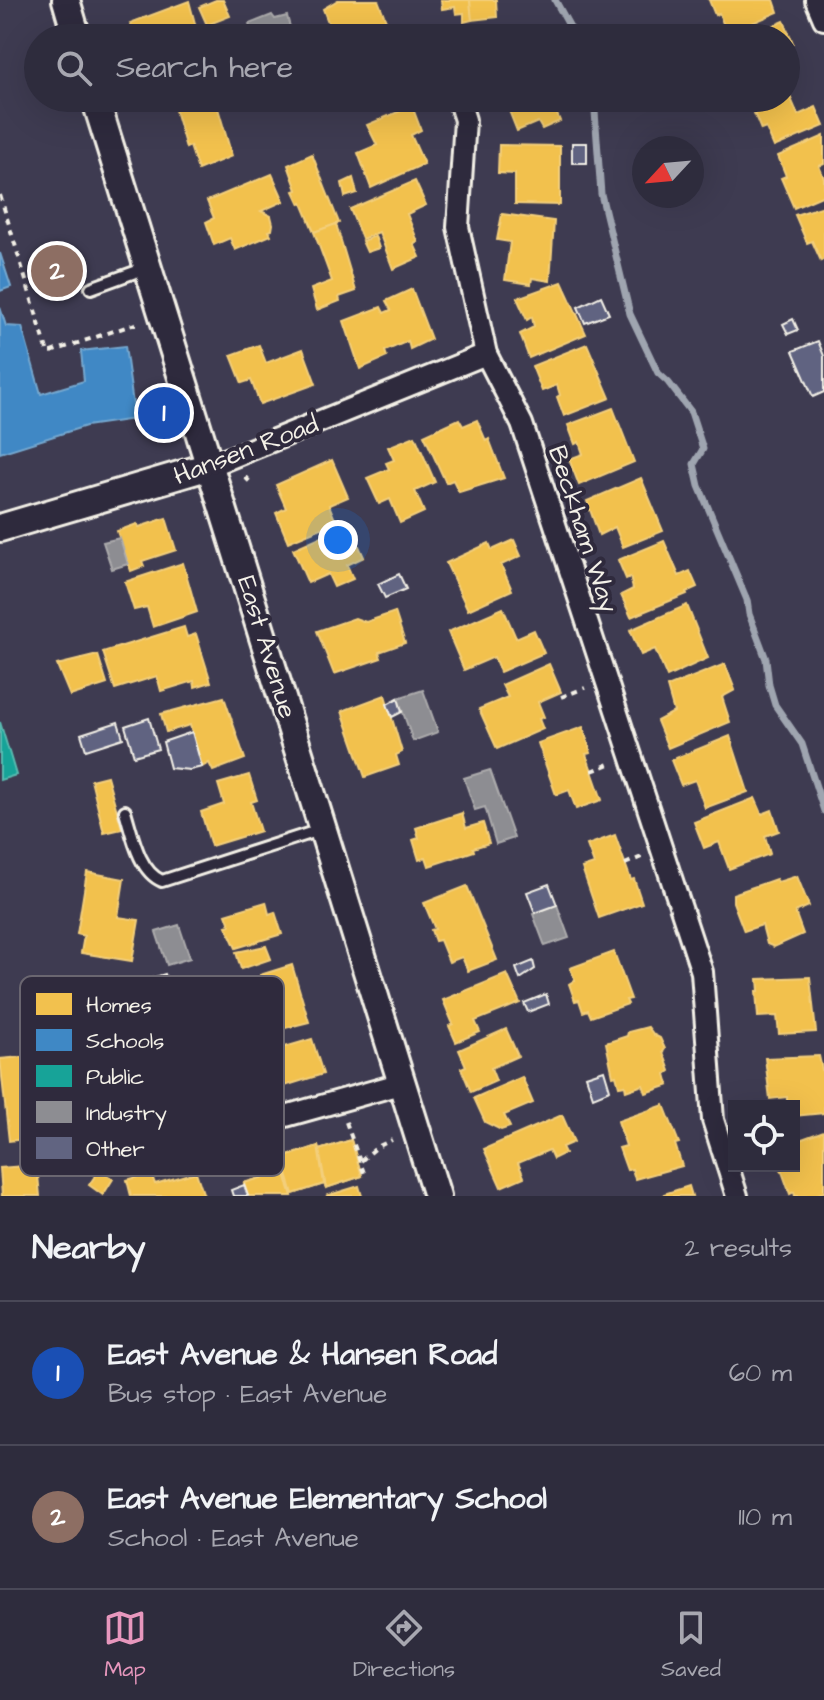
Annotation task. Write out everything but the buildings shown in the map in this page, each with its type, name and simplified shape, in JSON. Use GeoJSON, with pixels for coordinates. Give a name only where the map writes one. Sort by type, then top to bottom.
{"type":"FeatureCollection","features":[{"type":"Feature","properties":{"kind":"street"},"geometry":{"type":"LineString","coordinates":[[66,0],[73,24]]}},
{"type":"Feature","properties":{"kind":"street"},"geometry":{"type":"LineString","coordinates":[[816,0],[824,19]]}},
{"type":"Feature","properties":{"kind":"street","name":"East Avenue"},"geometry":{"type":"LineString","coordinates":[[99,112],[437,1196]]}},
{"type":"Feature","properties":{"kind":"street","name":"Beckham Way"},"geometry":{"type":"LineString","coordinates":[[462,112],[465,120],[458,227],[486,354],[522,424],[702,972],[713,1120],[737,1196]]}},
{"type":"Feature","properties":{"kind":"street","name":"Hansen Road"},"geometry":{"type":"LineString","coordinates":[[0,528],[210,466],[486,354]]}},
{"type":"Feature","properties":{"kind":"street"},"geometry":{"type":"LineString","coordinates":[[284,1116],[403,1083]]}},
{"type":"Feature","properties":{"kind":"lane"},"geometry":{"type":"LineString","coordinates":[[91,288],[147,268]]}},
{"type":"Feature","properties":{"kind":"lane"},"geometry":{"type":"LineString","coordinates":[[125,811],[138,852],[150,874],[162,881],[322,829]]}},
{"type":"Feature","properties":{"kind":"path"},"geometry":{"type":"LineString","coordinates":[[0,195],[48,353],[138,323]]}},
{"type":"Feature","properties":{"kind":"path"},"geometry":{"type":"LineString","coordinates":[[245,477],[251,483]]}},
{"type":"Feature","properties":{"kind":"path"},"geometry":{"type":"LineString","coordinates":[[561,697],[605,681]]}},
{"type":"Feature","properties":{"kind":"path"},"geometry":{"type":"LineString","coordinates":[[343,1112],[365,1176]]}},
{"type":"Feature","properties":{"kind":"path"},"geometry":{"type":"LineString","coordinates":[[360,1161],[392,1140]]}},
{"type":"Feature","properties":{"kind":"waterway"},"geometry":{"type":"LineString","coordinates":[[555,0],[568,24]]}},
{"type":"Feature","properties":{"kind":"waterway"},"geometry":{"type":"LineString","coordinates":[[595,112],[601,194],[630,314],[658,373],[691,412],[703,449],[694,464],[699,486],[747,600],[766,659],[775,705],[802,744],[824,811]]}},
{"type":"Feature","properties":{"kind":"place","name":"East Avenue Elementary School"},"geometry":{"type":"Point","coordinates":[57,271]}},
{"type":"Feature","properties":{"kind":"place","name":"East Avenue & Hansen Road"},"geometry":{"type":"Point","coordinates":[164,413]}}]}
